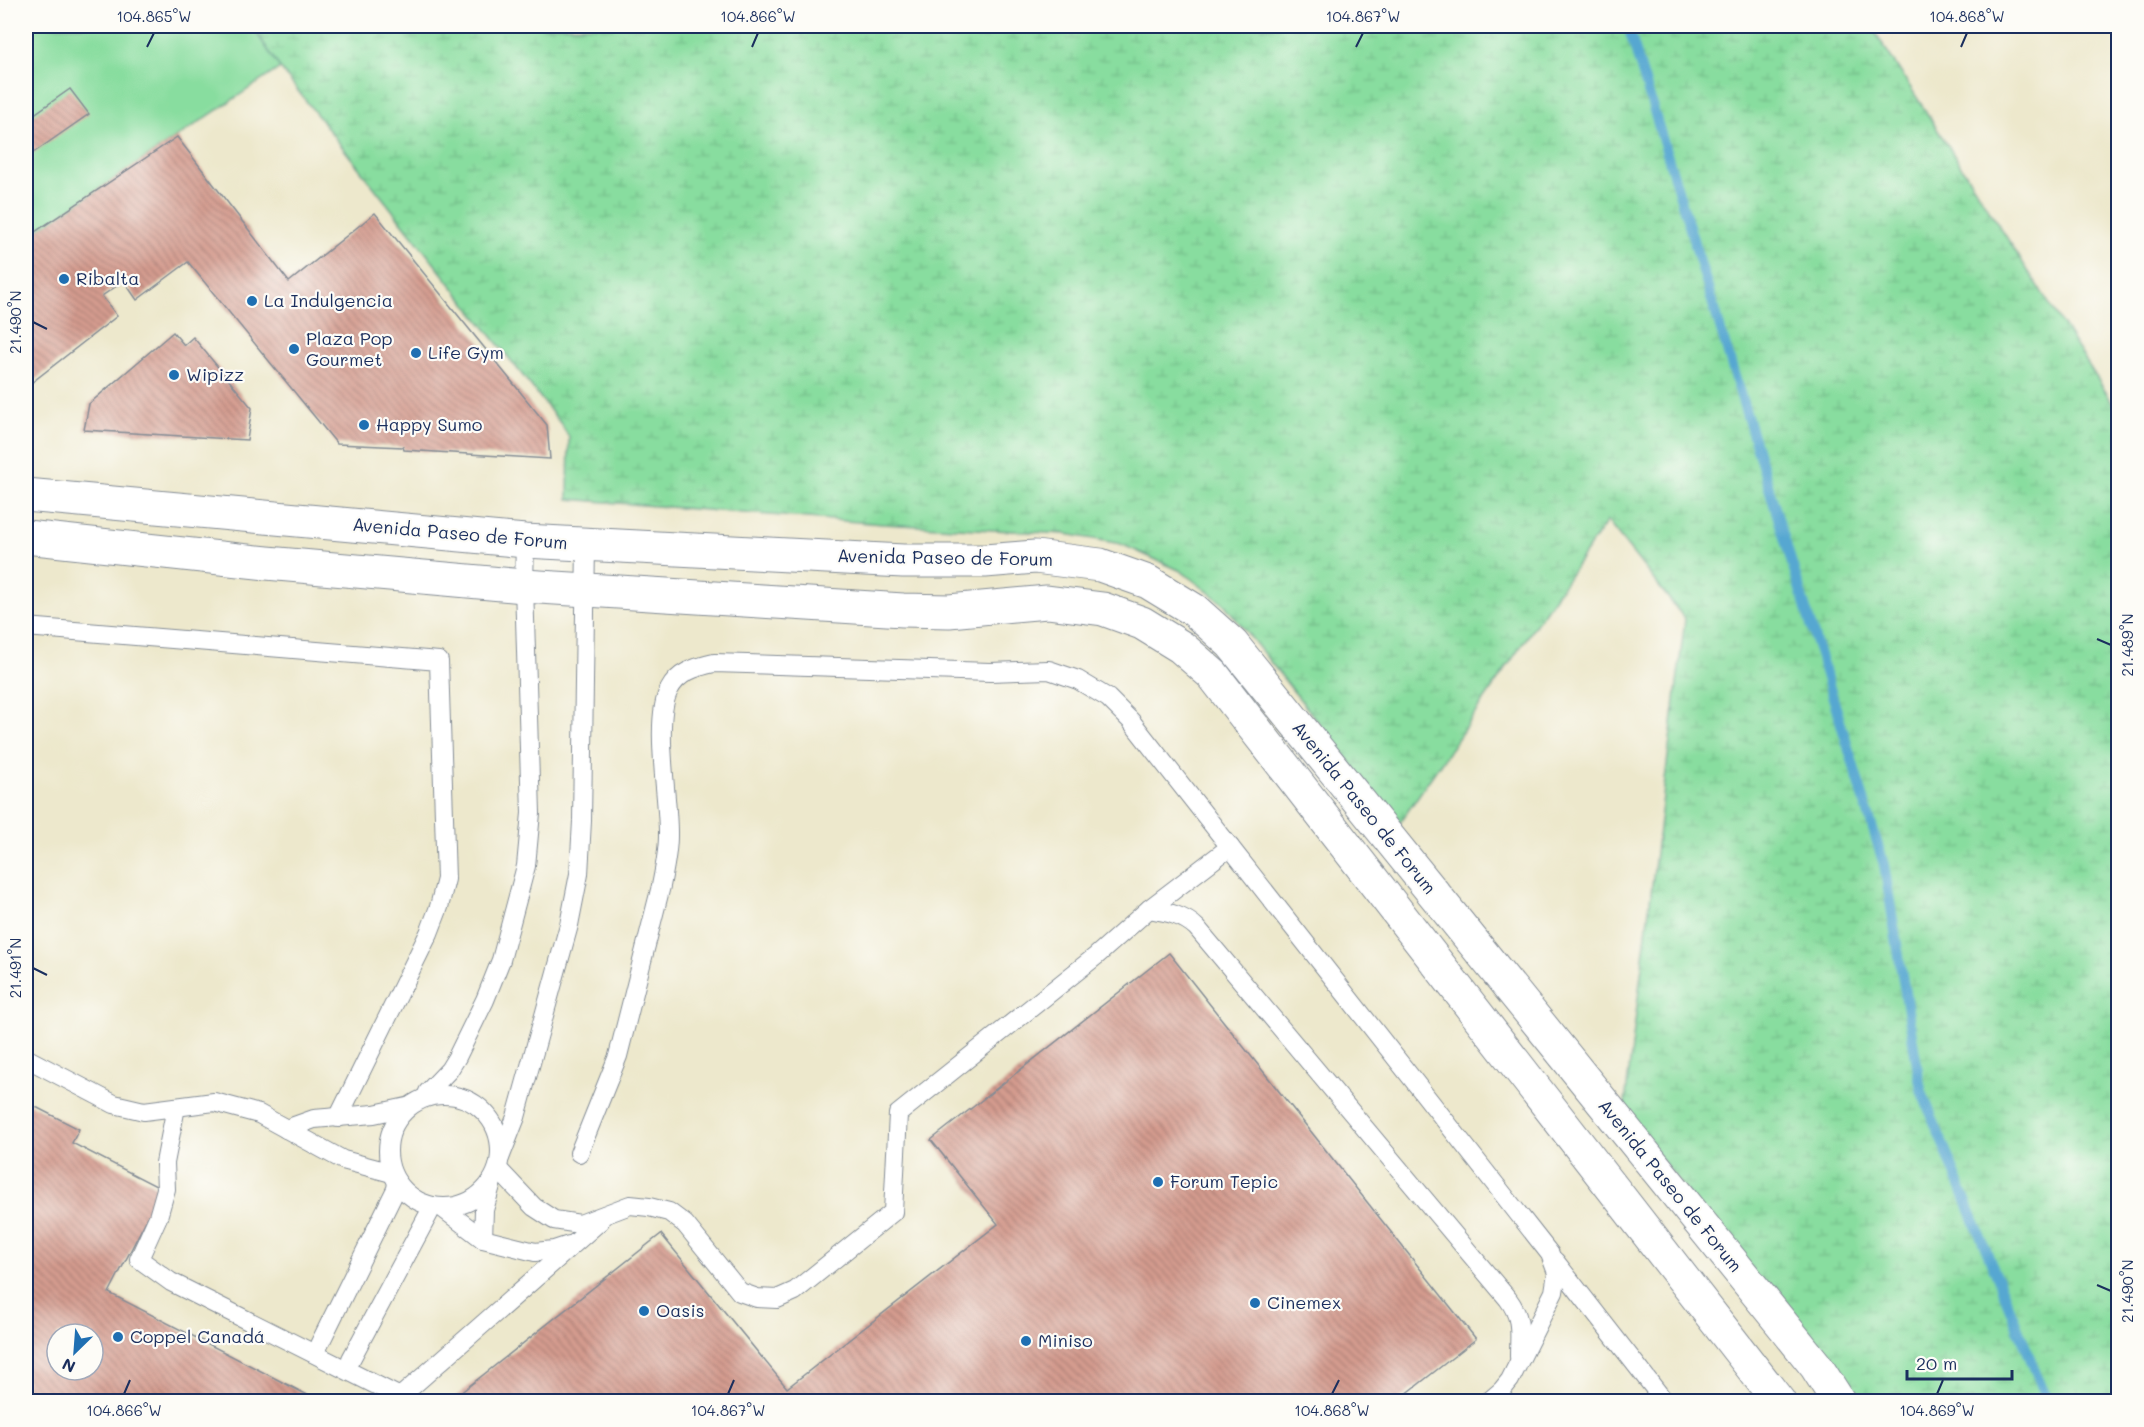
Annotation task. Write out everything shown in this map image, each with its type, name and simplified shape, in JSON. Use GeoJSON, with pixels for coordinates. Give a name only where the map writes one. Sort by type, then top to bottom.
{"type":"FeatureCollection","features":[{"type":"Feature","properties":{"kind":"street","name":"Avenida Paseo de Forum"},"geometry":{"type":"LineString","coordinates":[[26,495],[525,541],[903,561],[985,561],[1035,557],[1100,565],[1148,582],[1194,610],[1232,644],[1816,1366],[1839,1401]]}},
{"type":"Feature","properties":{"kind":"street","name":"Avenida Paseo de Forum"},"geometry":{"type":"LineString","coordinates":[[26,537],[267,563],[524,586],[903,610],[949,610],[1047,602],[1103,609],[1142,623],[1181,646],[1213,675],[1779,1401]]}},
{"type":"Feature","properties":{"kind":"lane"},"geometry":{"type":"LineString","coordinates":[[426,1097],[457,1057],[485,1000],[501,960],[526,866],[531,813],[524,586],[525,541]]}},
{"type":"Feature","properties":{"kind":"lane"},"geometry":{"type":"LineString","coordinates":[[483,1239],[484,1209],[516,1117],[566,937],[579,874],[587,590],[586,543]]}},
{"type":"Feature","properties":{"kind":"lane"},"geometry":{"type":"LineString","coordinates":[[26,627],[439,661],[446,879],[429,933],[338,1118]]}},
{"type":"Feature","properties":{"kind":"lane"},"geometry":{"type":"LineString","coordinates":[[579,1153],[618,1056],[666,862],[668,836],[662,722],[665,701],[675,681],[692,669],[714,663],[990,672],[1049,670],[1078,680],[1108,698],[1131,721],[1665,1401]]}},
{"type":"Feature","properties":{"kind":"lane"},"geometry":{"type":"LineString","coordinates":[[497,1169],[534,1207],[554,1220],[580,1224],[630,1205],[669,1212],[685,1224],[740,1292],[757,1298],[777,1299],[795,1291],[893,1212],[898,1114],[1096,956],[1149,909],[1230,847]]}},
{"type":"Feature","properties":{"kind":"lane"},"geometry":{"type":"LineString","coordinates":[[1149,909],[1172,914],[1191,922],[1197,928],[1508,1299],[1516,1310],[1519,1321],[1519,1362]]}},
{"type":"Feature","properties":{"kind":"lane"},"geometry":{"type":"LineString","coordinates":[[26,1058],[114,1104],[144,1111],[214,1102],[259,1114],[286,1129],[342,1160],[394,1177],[404,1190],[420,1202],[451,1206],[471,1200],[487,1187],[497,1169],[499,1138],[495,1128],[476,1104],[457,1096],[446,1094],[426,1097],[407,1107],[374,1114],[314,1119],[286,1129]]}},
{"type":"Feature","properties":{"kind":"lane"},"geometry":{"type":"LineString","coordinates":[[176,1107],[165,1163],[166,1189],[158,1217],[139,1259],[171,1282],[400,1397],[608,1214]]}},
{"type":"Feature","properties":{"kind":"lane"},"geometry":{"type":"LineString","coordinates":[[320,1345],[396,1189],[388,1163],[388,1143],[394,1123],[407,1107]]}},
{"type":"Feature","properties":{"kind":"lane"},"geometry":{"type":"LineString","coordinates":[[437,1206],[483,1239],[535,1252],[554,1250],[575,1243]]}},
{"type":"Feature","properties":{"kind":"lane"},"geometry":{"type":"LineString","coordinates":[[351,1359],[437,1206]]}},
{"type":"Feature","properties":{"kind":"lane"},"geometry":{"type":"LineString","coordinates":[[1488,1401],[1502,1390],[1519,1362],[1554,1292],[1557,1273],[1550,1254]]}},
{"type":"Feature","properties":{"kind":"green space"},"geometry":{"type":"Polygon","coordinates":[[[26,26],[252,26],[280,68],[26,238],[26,26]]]}},
{"type":"Feature","properties":{"kind":"green space"},"geometry":{"type":"Polygon","coordinates":[[[252,26],[1871,26],[2118,411],[2118,1401],[1848,1401],[1624,1111],[1685,619],[1607,521],[1399,824],[1225,605],[1181,571],[1121,544],[1066,534],[883,524],[568,499],[569,437],[561,424],[280,68],[252,26]]]}},
{"type":"Feature","properties":{"kind":"building"},"geometry":{"type":"Polygon","coordinates":[[[70,89],[89,114],[33,153],[26,142],[26,120],[70,89]]]}},
{"type":"Feature","properties":{"kind":"building"},"geometry":{"type":"Polygon","coordinates":[[[177,137],[289,282],[375,213],[547,425],[550,459],[337,444],[188,262],[137,300],[124,281],[102,296],[117,316],[26,387],[26,238],[177,137]]]}},
{"type":"Feature","properties":{"kind":"building","name":"Wipizz"},"geometry":{"type":"Polygon","coordinates":[[[173,332],[184,345],[193,337],[252,408],[247,440],[84,430],[89,404],[173,332]]]}},
{"type":"Feature","properties":{"kind":"building","name":"Forum Tepic"},"geometry":{"type":"Polygon","coordinates":[[[1169,953],[1476,1339],[1396,1402],[449,1402],[661,1234],[787,1388],[998,1224],[931,1140],[1169,953]]]}},
{"type":"Feature","properties":{"kind":"building"},"geometry":{"type":"Polygon","coordinates":[[[26,1102],[79,1129],[72,1143],[162,1189],[109,1293],[321,1402],[26,1402],[26,1102]]]}},
{"type":"Feature","properties":{"kind":"waterway"},"geometry":{"type":"LineString","coordinates":[[1628,26],[1884,865],[1921,1090],[2048,1402]]}},
{"type":"Feature","properties":{"kind":"place","name":"Ribalta"},"geometry":{"type":"Point","coordinates":[64,279]}},
{"type":"Feature","properties":{"kind":"place","name":"La Indulgencia"},"geometry":{"type":"Point","coordinates":[252,301]}},
{"type":"Feature","properties":{"kind":"place","name":"Plaza Pop Gourmet"},"geometry":{"type":"Point","coordinates":[294,349]}},
{"type":"Feature","properties":{"kind":"place","name":"Life Gym"},"geometry":{"type":"Point","coordinates":[416,353]}},
{"type":"Feature","properties":{"kind":"place","name":"Wipizz"},"geometry":{"type":"Point","coordinates":[174,375]}},
{"type":"Feature","properties":{"kind":"place","name":"Happy Sumo"},"geometry":{"type":"Point","coordinates":[364,425]}},
{"type":"Feature","properties":{"kind":"place","name":"Forum Tepic"},"geometry":{"type":"Point","coordinates":[1158,1182]}},
{"type":"Feature","properties":{"kind":"place","name":"Cinemex"},"geometry":{"type":"Point","coordinates":[1255,1303]}},
{"type":"Feature","properties":{"kind":"place","name":"Oasis"},"geometry":{"type":"Point","coordinates":[644,1311]}},
{"type":"Feature","properties":{"kind":"place","name":"Coppel Canadá"},"geometry":{"type":"Point","coordinates":[118,1337]}},
{"type":"Feature","properties":{"kind":"place","name":"Miniso"},"geometry":{"type":"Point","coordinates":[1026,1341]}}]}
